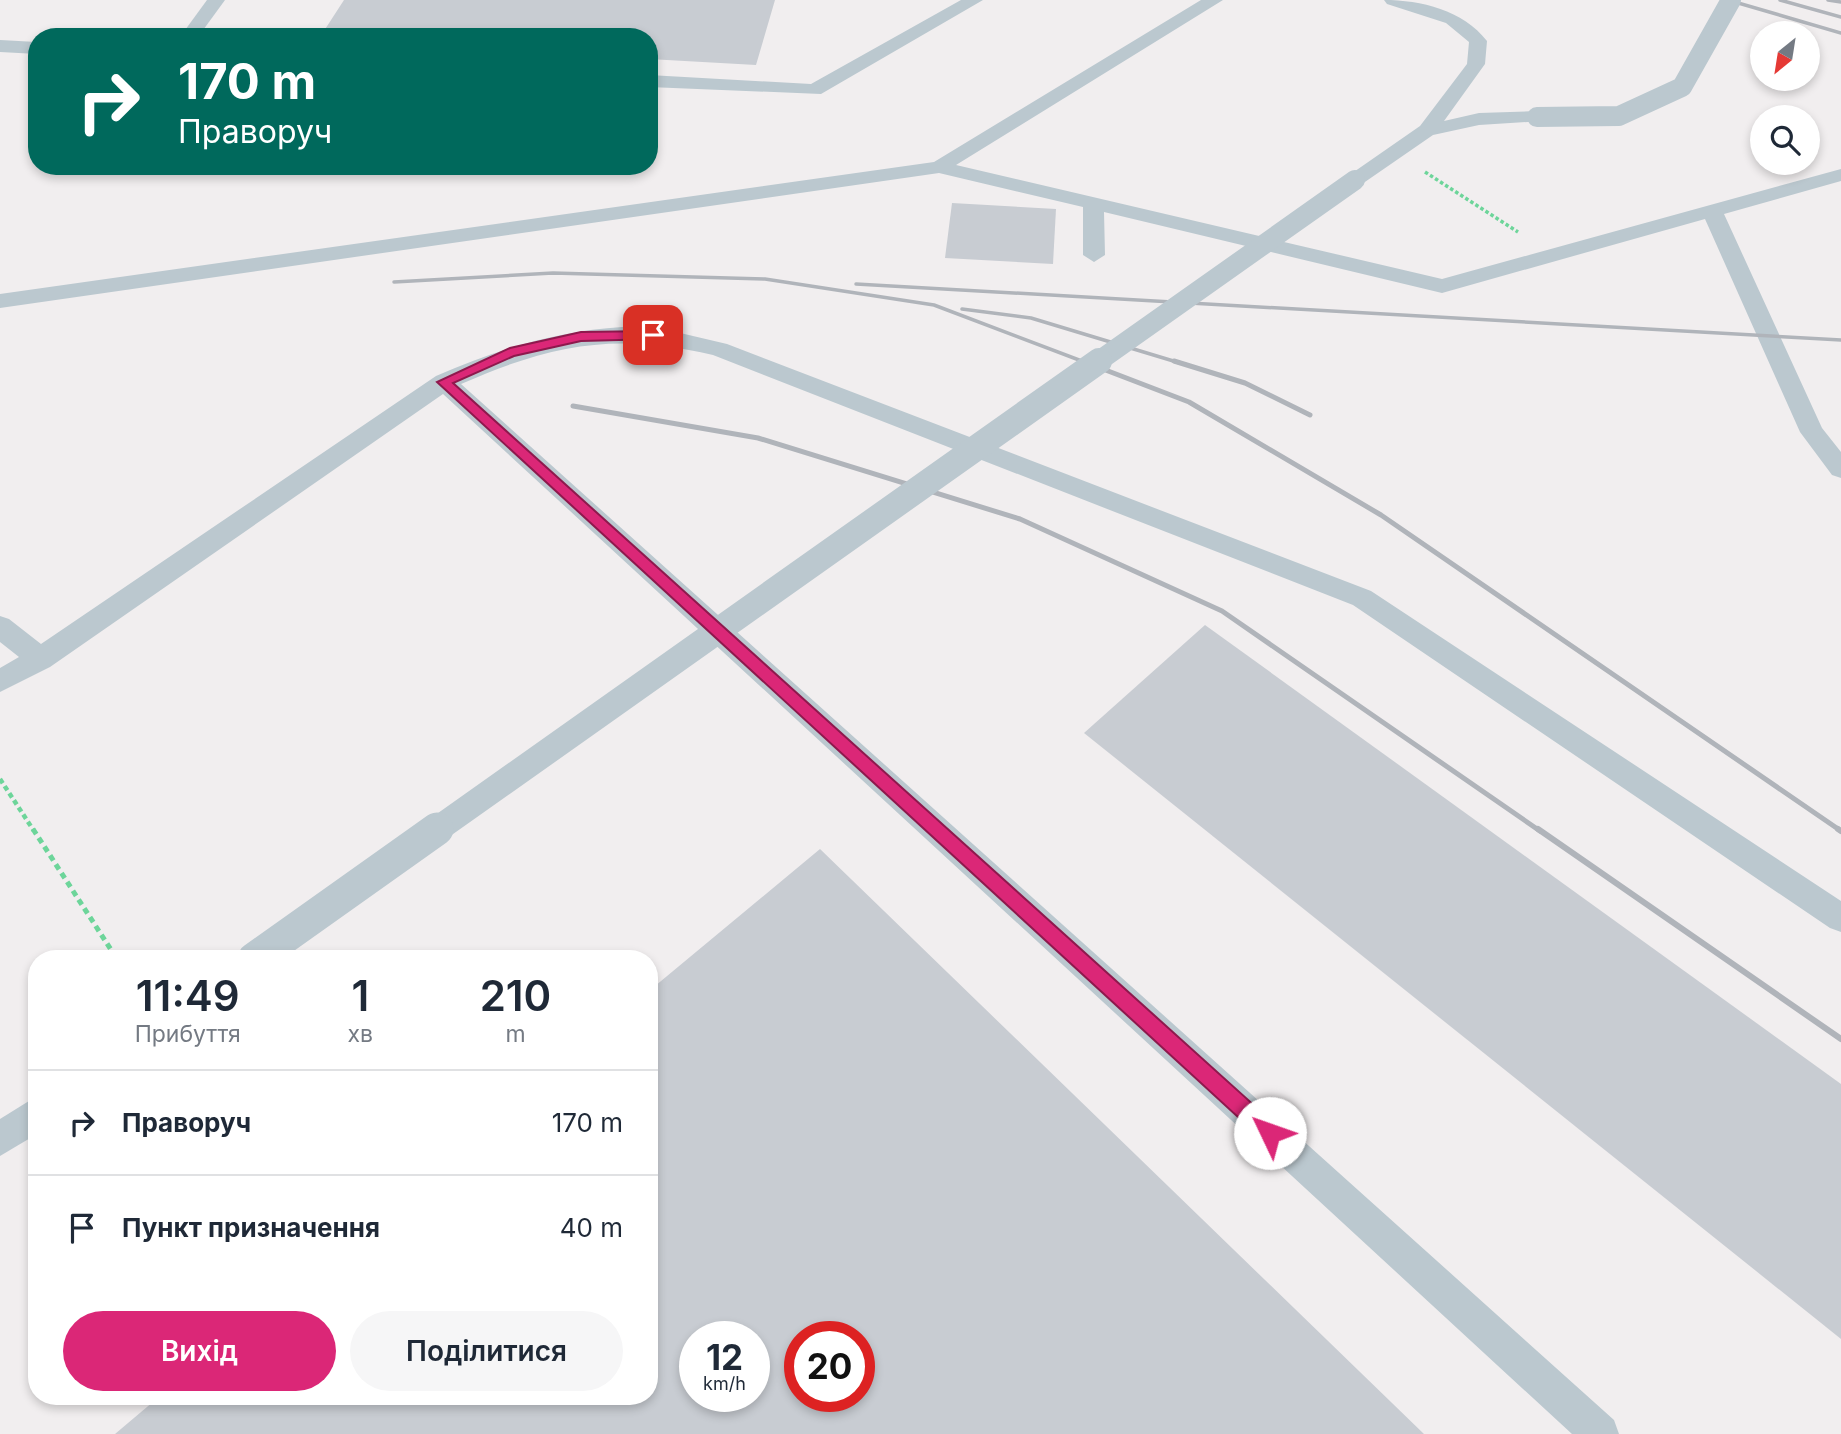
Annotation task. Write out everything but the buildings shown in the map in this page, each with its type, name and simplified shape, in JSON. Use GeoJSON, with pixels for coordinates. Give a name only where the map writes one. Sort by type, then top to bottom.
{"type":"FeatureCollection","features":[{"type":"Feature","properties":{"kind":"lane"},"geometry":{"type":"LineString","coordinates":[[196,28],[216,0]]}},
{"type":"Feature","properties":{"kind":"lane"},"geometry":{"type":"LineString","coordinates":[[658,81],[814,90],[974,0]]}},
{"type":"Feature","properties":{"kind":"lane"},"geometry":{"type":"LineString","coordinates":[[939,167],[1214,0]]}},
{"type":"Feature","properties":{"kind":"lane"},"geometry":{"type":"LineString","coordinates":[[267,950],[1427,130],[1476,64],[1478,41],[1452,19],[1393,0]]}},
{"type":"Feature","properties":{"kind":"lane"},"geometry":{"type":"LineString","coordinates":[[1427,130],[1479,119],[1619,116],[1682,87],[1731,0]]}},
{"type":"Feature","properties":{"kind":"lane"},"geometry":{"type":"LineString","coordinates":[[0,46],[28,48]]}},
{"type":"Feature","properties":{"kind":"lane"},"geometry":{"type":"LineString","coordinates":[[0,301],[939,167],[1442,286],[1841,175]]}},
{"type":"Feature","properties":{"kind":"lane"},"geometry":{"type":"LineString","coordinates":[[1093,203],[1094,255]]}},
{"type":"Feature","properties":{"kind":"lane"},"geometry":{"type":"LineString","coordinates":[[1712,211],[1812,432],[1841,469]]}},
{"type":"Feature","properties":{"kind":"lane"},"geometry":{"type":"LineString","coordinates":[[0,318],[55,293]]}},
{"type":"Feature","properties":{"kind":"lane"},"geometry":{"type":"LineString","coordinates":[[0,681],[40,660],[444,382],[510,352],[581,336],[653,335],[732,354],[1362,598],[1841,918]]}},
{"type":"Feature","properties":{"kind":"lane"},"geometry":{"type":"LineString","coordinates":[[444,382],[1600,1434]]}},
{"type":"Feature","properties":{"kind":"lane"},"geometry":{"type":"LineString","coordinates":[[1,629],[40,660]]}},
{"type":"Feature","properties":{"kind":"lane"},"geometry":{"type":"LineString","coordinates":[[0,1139],[28,1119]]}},
{"type":"Feature","properties":{"kind":"path"},"geometry":{"type":"LineString","coordinates":[[1433,177],[1512,229]]}},
{"type":"Feature","properties":{"kind":"path"},"geometry":{"type":"LineString","coordinates":[[0,779],[111,950]]}},
{"type":"Feature","properties":{"kind":"railway"},"geometry":{"type":"LineString","coordinates":[[1728,0],[1841,33]]}},
{"type":"Feature","properties":{"kind":"railway"},"geometry":{"type":"LineString","coordinates":[[1780,0],[1841,17]]}},
{"type":"Feature","properties":{"kind":"railway"},"geometry":{"type":"LineString","coordinates":[[1828,0],[1841,2]]}},
{"type":"Feature","properties":{"kind":"railway"},"geometry":{"type":"LineString","coordinates":[[394,282],[553,273],[765,279],[934,305],[1087,363]]}},
{"type":"Feature","properties":{"kind":"railway"},"geometry":{"type":"LineString","coordinates":[[856,284],[1841,340]]}},
{"type":"Feature","properties":{"kind":"railway"},"geometry":{"type":"LineString","coordinates":[[962,309],[1031,318],[1180,363]]}},
{"type":"Feature","properties":{"kind":"railway"},"geometry":{"type":"LineString","coordinates":[[1082,361],[1189,402],[1381,515],[1841,831],[1838,829]]}},
{"type":"Feature","properties":{"kind":"railway"},"geometry":{"type":"LineString","coordinates":[[1174,361],[1245,383],[1310,415]]}},
{"type":"Feature","properties":{"kind":"railway"},"geometry":{"type":"LineString","coordinates":[[573,406],[758,438],[1020,519],[1222,611],[1540,831]]}},
{"type":"Feature","properties":{"kind":"railway"},"geometry":{"type":"LineString","coordinates":[[1538,829],[1841,1039]]}},
{"type":"Feature","properties":{"kind":"route"},"geometry":{"type":"LineString","coordinates":[[653,335],[581,336],[510,352],[444,382],[1270,1133]]}}]}
